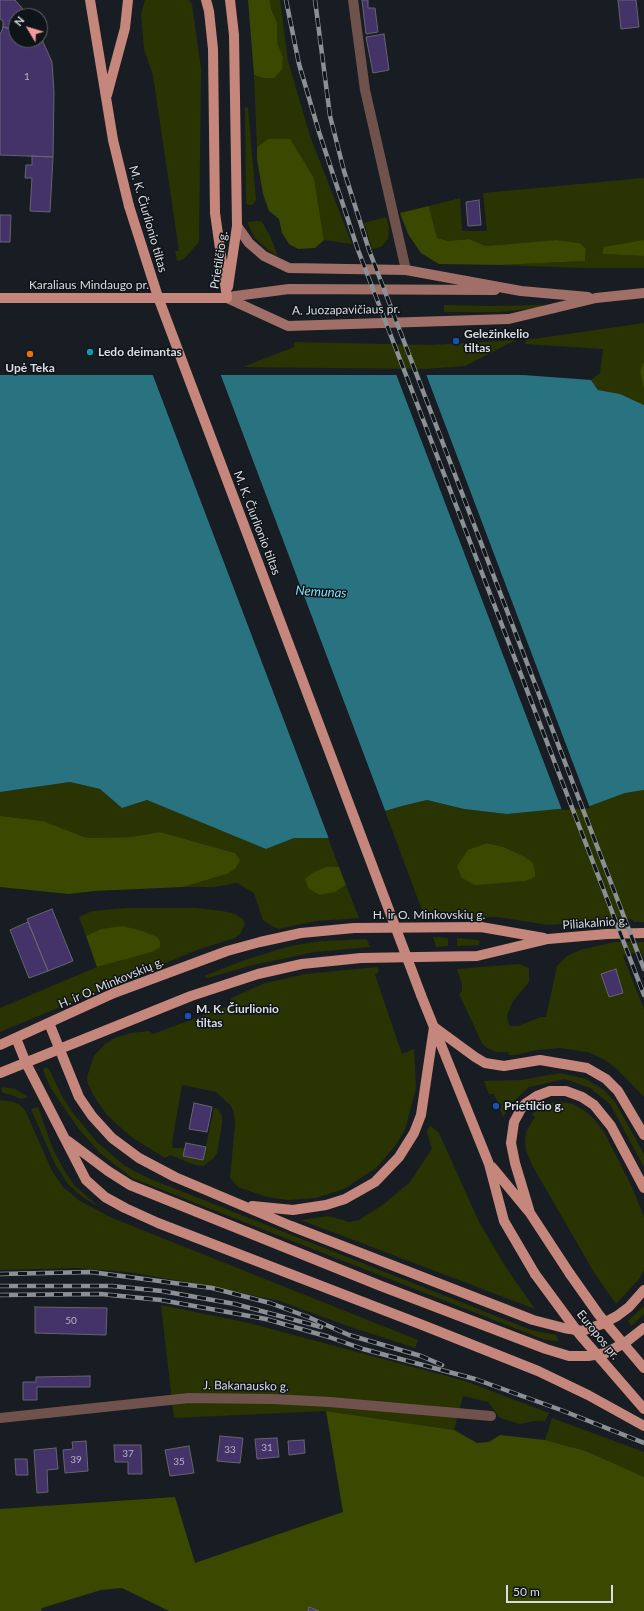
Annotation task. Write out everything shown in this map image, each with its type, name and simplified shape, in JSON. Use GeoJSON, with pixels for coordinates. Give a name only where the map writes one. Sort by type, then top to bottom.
{"type":"FeatureCollection","features":[{"type":"Feature","properties":{"kind":"main road"},"geometry":{"type":"LineString","coordinates":[[106,99],[125,28],[128,0]]}},
{"type":"Feature","properties":{"kind":"main road","name":"Prietilčio g."},"geometry":{"type":"LineString","coordinates":[[206,0],[209,11],[213,49],[215,213],[226,298]]}},
{"type":"Feature","properties":{"kind":"main road","name":"Prietilčio g."},"geometry":{"type":"LineString","coordinates":[[226,298],[237,226],[234,34],[230,0]]}},
{"type":"Feature","properties":{"kind":"main road"},"geometry":{"type":"LineString","coordinates":[[89,1],[106,99]]}},
{"type":"Feature","properties":{"kind":"main road","name":"M. K. Čiurlionio tiltas"},"geometry":{"type":"LineString","coordinates":[[106,99],[115,147],[129,206],[158,297],[434,1027]]}},
{"type":"Feature","properties":{"kind":"main road","name":"A. Juozapavičiaus pr."},"geometry":{"type":"LineString","coordinates":[[237,226],[249,243],[264,256],[289,268],[406,270],[521,291]]}},
{"type":"Feature","properties":{"kind":"main road","name":"A. Juozapavičiaus pr."},"geometry":{"type":"LineString","coordinates":[[226,298],[289,289],[521,291],[596,298]]}},
{"type":"Feature","properties":{"kind":"main road","name":"A. Juozapavičiaus pr."},"geometry":{"type":"LineString","coordinates":[[226,298],[288,326],[509,319],[596,298],[644,293]]}},
{"type":"Feature","properties":{"kind":"main road","name":"Karaliaus Mindaugo pr."},"geometry":{"type":"LineString","coordinates":[[0,298],[226,298]]}},
{"type":"Feature","properties":{"kind":"main road","name":"H. ir O. Minkovskių g."},"geometry":{"type":"LineString","coordinates":[[0,1045],[114,993],[227,951],[300,933],[354,928],[481,927],[548,939]]}},
{"type":"Feature","properties":{"kind":"main road","name":"Piliakalnio g."},"geometry":{"type":"LineString","coordinates":[[548,939],[607,934],[644,933]]}},
{"type":"Feature","properties":{"kind":"main road"},"geometry":{"type":"LineString","coordinates":[[0,1073],[191,996],[258,974],[302,964],[361,958],[477,956],[548,939]]}},
{"type":"Feature","properties":{"kind":"main road"},"geometry":{"type":"LineString","coordinates":[[49,1023],[61,1049],[79,1096],[92,1116],[112,1138],[139,1158],[169,1174],[291,1226],[526,1317],[564,1328],[582,1331],[602,1324],[617,1316],[629,1307],[644,1290]]}},
{"type":"Feature","properties":{"kind":"main road"},"geometry":{"type":"LineString","coordinates":[[242,1205],[293,1210],[319,1206],[345,1199],[375,1182],[399,1157],[414,1133],[421,1115],[434,1027]]}},
{"type":"Feature","properties":{"kind":"main road"},"geometry":{"type":"LineString","coordinates":[[434,1027],[475,1057],[485,1062],[504,1066],[540,1060],[587,1068],[606,1079],[618,1091],[644,1135]]}},
{"type":"Feature","properties":{"kind":"main road"},"geometry":{"type":"LineString","coordinates":[[434,1027],[490,1164],[530,1212]]}},
{"type":"Feature","properties":{"kind":"main road"},"geometry":{"type":"LineString","coordinates":[[16,1038],[26,1063],[86,1180],[105,1197],[158,1223],[425,1326],[538,1372],[588,1395],[644,1426]]}},
{"type":"Feature","properties":{"kind":"main road"},"geometry":{"type":"LineString","coordinates":[[530,1212],[515,1163],[511,1143],[514,1122],[525,1104],[550,1090],[566,1091],[582,1097],[594,1105],[611,1126],[644,1188]]}},
{"type":"Feature","properties":{"kind":"main road"},"geometry":{"type":"LineString","coordinates":[[66,1140],[108,1171],[130,1185],[381,1286],[546,1349],[569,1356],[588,1356],[606,1353],[626,1342],[644,1328]]}},
{"type":"Feature","properties":{"kind":"main road","name":"Europos pr."},"geometry":{"type":"LineString","coordinates":[[490,1164],[504,1221],[535,1274],[580,1335],[644,1409]]}},
{"type":"Feature","properties":{"kind":"main road","name":"Europos pr."},"geometry":{"type":"LineString","coordinates":[[530,1212],[570,1274],[644,1368]]}},
{"type":"Feature","properties":{"kind":"street"},"geometry":{"type":"LineString","coordinates":[[353,0],[365,90],[406,270]]}},
{"type":"Feature","properties":{"kind":"street","name":"J. Bakanausko g."},"geometry":{"type":"LineString","coordinates":[[0,1418],[189,1398],[272,1399],[330,1402],[491,1416]]}},
{"type":"Feature","properties":{"kind":"green space"},"geometry":{"type":"Polygon","coordinates":[[[145,0],[189,0],[192,4],[201,69],[199,242],[184,259],[179,261],[177,260],[175,251],[179,251],[153,75],[144,49],[141,14],[145,0]]]}},
{"type":"Feature","properties":{"kind":"green space"},"geometry":{"type":"Polygon","coordinates":[[[248,0],[270,0],[271,8],[277,22],[277,42],[283,57],[282,69],[274,78],[263,78],[254,75],[248,0]]]}},
{"type":"Feature","properties":{"kind":"green space"},"geometry":{"type":"Polygon","coordinates":[[[270,0],[280,0],[288,61],[310,136],[352,244],[324,240],[314,178],[268,139],[257,147],[254,75],[263,78],[283,57],[277,42],[277,22],[270,0]]]}},
{"type":"Feature","properties":{"kind":"green space"},"geometry":{"type":"Polygon","coordinates":[[[245,107],[248,108],[256,200],[252,205],[248,205],[246,203],[245,107]]]}},
{"type":"Feature","properties":{"kind":"green space"},"geometry":{"type":"Polygon","coordinates":[[[268,139],[290,139],[314,178],[324,240],[315,248],[298,249],[289,244],[282,233],[279,219],[269,211],[263,194],[257,159],[257,147],[268,139]]]}},
{"type":"Feature","properties":{"kind":"green space"},"geometry":{"type":"Polygon","coordinates":[[[644,178],[644,240],[603,254],[644,256],[644,268],[584,268],[500,265],[585,261],[586,249],[580,243],[556,240],[486,246],[469,239],[448,241],[437,238],[429,206],[460,198],[462,231],[487,231],[483,193],[644,178]]]}},
{"type":"Feature","properties":{"kind":"green space"},"geometry":{"type":"Polygon","coordinates":[[[429,206],[437,238],[448,241],[469,239],[486,246],[556,240],[580,243],[586,249],[585,261],[500,265],[439,264],[421,253],[408,234],[400,213],[429,206]]]}},
{"type":"Feature","properties":{"kind":"green space"},"geometry":{"type":"Polygon","coordinates":[[[386,217],[389,228],[388,239],[381,247],[372,249],[364,223],[386,217]]]}},
{"type":"Feature","properties":{"kind":"green space"},"geometry":{"type":"Polygon","coordinates":[[[247,222],[262,222],[270,236],[278,256],[269,251],[255,238],[247,222]]]}},
{"type":"Feature","properties":{"kind":"green space"},"geometry":{"type":"Polygon","coordinates":[[[644,240],[644,256],[602,254],[604,247],[644,240]]]}},
{"type":"Feature","properties":{"kind":"green space"},"geometry":{"type":"Polygon","coordinates":[[[444,305],[543,305],[542,308],[498,312],[444,312],[444,305]]]}},
{"type":"Feature","properties":{"kind":"green space"},"geometry":{"type":"Polygon","coordinates":[[[644,323],[644,361],[640,371],[644,390],[644,405],[620,394],[598,390],[591,380],[600,373],[603,349],[525,344],[526,340],[644,323]]]}},
{"type":"Feature","properties":{"kind":"green space"},"geometry":{"type":"Polygon","coordinates":[[[516,340],[465,366],[424,369],[243,367],[294,347],[294,342],[430,345],[516,340]]]}},
{"type":"Feature","properties":{"kind":"green space"},"geometry":{"type":"Polygon","coordinates":[[[644,361],[644,390],[640,371],[644,361]]]}},
{"type":"Feature","properties":{"kind":"green space"},"geometry":{"type":"Polygon","coordinates":[[[70,782],[100,789],[122,808],[147,800],[266,849],[294,838],[328,838],[339,867],[326,867],[335,892],[346,885],[359,918],[316,921],[279,929],[263,920],[254,893],[237,883],[214,887],[183,887],[227,874],[235,869],[235,853],[160,832],[131,837],[87,838],[43,821],[0,816],[0,792],[70,782]]]}},
{"type":"Feature","properties":{"kind":"green space"},"geometry":{"type":"Polygon","coordinates":[[[644,790],[644,922],[634,922],[632,919],[548,925],[498,917],[425,918],[385,811],[427,800],[464,809],[507,814],[590,806],[625,793],[644,790]],[[487,843],[497,882],[525,881],[525,857],[504,847],[487,843]]]}},
{"type":"Feature","properties":{"kind":"green space"},"geometry":{"type":"Polygon","coordinates":[[[0,816],[43,821],[87,838],[131,837],[160,832],[235,853],[240,860],[235,869],[227,874],[183,887],[94,891],[69,894],[0,887],[0,816]]]}},
{"type":"Feature","properties":{"kind":"green space"},"geometry":{"type":"Polygon","coordinates":[[[487,843],[504,847],[525,857],[533,863],[535,877],[525,881],[475,885],[462,878],[457,866],[468,850],[487,843]]]}},
{"type":"Feature","properties":{"kind":"green space"},"geometry":{"type":"Polygon","coordinates":[[[326,867],[339,867],[346,885],[335,892],[320,895],[309,889],[305,879],[314,872],[326,867]]]}},
{"type":"Feature","properties":{"kind":"green space"},"geometry":{"type":"Polygon","coordinates":[[[127,908],[196,908],[223,911],[235,914],[243,919],[245,924],[240,934],[235,938],[197,950],[0,1032],[0,1008],[97,967],[151,952],[101,929],[86,936],[79,917],[92,911],[127,908]]]}},
{"type":"Feature","properties":{"kind":"green space"},"geometry":{"type":"Polygon","coordinates":[[[123,926],[157,937],[160,942],[160,947],[152,952],[97,967],[86,936],[101,929],[123,926]]]}},
{"type":"Feature","properties":{"kind":"green space"},"geometry":{"type":"Polygon","coordinates":[[[433,937],[448,938],[448,946],[436,947],[433,937]]]}},
{"type":"Feature","properties":{"kind":"green space"},"geometry":{"type":"Polygon","coordinates":[[[457,938],[478,940],[480,942],[478,945],[457,946],[457,938]]]}},
{"type":"Feature","properties":{"kind":"green space"},"geometry":{"type":"Polygon","coordinates":[[[367,939],[370,947],[315,952],[253,965],[207,978],[204,976],[245,960],[290,946],[322,941],[367,939]]]}},
{"type":"Feature","properties":{"kind":"green space"},"geometry":{"type":"Polygon","coordinates":[[[614,942],[644,942],[644,958],[641,951],[623,956],[644,1009],[644,1097],[616,1068],[603,1059],[588,1052],[560,1048],[509,1055],[508,1052],[496,1052],[487,1048],[482,1043],[459,994],[462,991],[462,984],[457,969],[519,964],[529,968],[529,982],[513,1001],[507,1015],[509,1026],[518,1026],[541,1017],[546,1017],[557,966],[567,956],[580,950],[614,942]]]}},
{"type":"Feature","properties":{"kind":"green space"},"geometry":{"type":"Polygon","coordinates":[[[378,967],[379,971],[375,975],[402,1054],[414,1049],[416,1088],[405,1130],[395,1146],[376,1168],[344,1189],[316,1198],[288,1200],[267,1197],[238,1187],[230,1178],[235,1125],[234,1113],[231,1106],[216,1092],[182,1085],[172,1142],[173,1148],[185,1148],[184,1156],[203,1160],[214,1108],[218,1109],[222,1116],[217,1153],[213,1159],[203,1166],[195,1165],[170,1155],[165,1158],[130,1136],[107,1115],[88,1084],[87,1077],[94,1056],[105,1044],[115,1038],[131,1033],[149,1031],[153,1034],[228,1006],[231,998],[265,983],[306,974],[378,967]]]}},
{"type":"Feature","properties":{"kind":"green space"},"geometry":{"type":"Polygon","coordinates":[[[45,1067],[49,1069],[62,1096],[72,1112],[97,1142],[125,1166],[148,1178],[531,1330],[556,1335],[559,1341],[545,1340],[132,1178],[100,1153],[78,1128],[50,1087],[43,1070],[45,1067]]]}},
{"type":"Feature","properties":{"kind":"green space"},"geometry":{"type":"Polygon","coordinates":[[[560,1073],[586,1079],[604,1090],[615,1102],[644,1154],[644,1167],[610,1104],[590,1088],[565,1079],[529,1087],[513,1102],[503,1117],[494,1094],[489,1094],[484,1081],[522,1080],[560,1073]]]}},
{"type":"Feature","properties":{"kind":"green space"},"geometry":{"type":"Polygon","coordinates":[[[2,1087],[15,1089],[28,1097],[21,1099],[3,1093],[1,1089],[2,1087]]]}},
{"type":"Feature","properties":{"kind":"green space"},"geometry":{"type":"Polygon","coordinates":[[[0,1100],[19,1104],[25,1110],[52,1171],[63,1187],[80,1201],[112,1218],[418,1340],[415,1348],[345,1325],[280,1301],[198,1284],[128,1272],[76,1268],[0,1270],[0,1100]]]}},
{"type":"Feature","properties":{"kind":"green space"},"geometry":{"type":"Polygon","coordinates":[[[561,1102],[573,1104],[585,1111],[594,1119],[604,1132],[631,1185],[644,1217],[644,1270],[640,1278],[616,1304],[595,1274],[532,1165],[526,1150],[525,1138],[527,1130],[535,1117],[532,1114],[549,1103],[561,1102]]]}},
{"type":"Feature","properties":{"kind":"green space"},"geometry":{"type":"Polygon","coordinates":[[[38,1107],[52,1147],[64,1170],[74,1185],[98,1206],[81,1196],[68,1184],[55,1164],[31,1109],[38,1107]]]}},
{"type":"Feature","properties":{"kind":"green space"},"geometry":{"type":"Polygon","coordinates":[[[431,1126],[439,1133],[479,1222],[505,1266],[535,1309],[301,1220],[328,1216],[349,1222],[359,1220],[384,1204],[410,1182],[432,1149],[427,1132],[428,1128],[431,1126]]]}},
{"type":"Feature","properties":{"kind":"green space"},"geometry":{"type":"Polygon","coordinates":[[[161,1305],[249,1323],[465,1381],[549,1413],[545,1421],[534,1421],[520,1424],[500,1418],[488,1402],[463,1396],[454,1430],[326,1411],[174,1418],[161,1305]]]}},
{"type":"Feature","properties":{"kind":"green space"},"geometry":{"type":"Polygon","coordinates":[[[644,1306],[644,1314],[631,1326],[628,1321],[644,1306]]]}},
{"type":"Feature","properties":{"kind":"green space"},"geometry":{"type":"Polygon","coordinates":[[[326,1411],[454,1430],[477,1443],[489,1442],[500,1435],[545,1440],[586,1451],[644,1477],[644,1611],[169,1611],[122,1588],[101,1590],[42,1608],[41,1611],[0,1611],[0,1509],[175,1497],[195,1563],[343,1512],[326,1411]]]}},
{"type":"Feature","properties":{"kind":"green space"},"geometry":{"type":"Polygon","coordinates":[[[552,1418],[644,1452],[644,1477],[586,1451],[545,1440],[552,1418]]]}},
{"type":"Feature","properties":{"kind":"water","name":"Nemunas"},"geometry":{"type":"Polygon","coordinates":[[[0,375],[523,375],[591,380],[598,390],[620,394],[644,405],[644,790],[625,793],[590,806],[507,814],[464,809],[427,800],[385,811],[328,838],[294,838],[266,849],[147,800],[122,808],[100,789],[70,782],[0,792],[0,375]]]}},
{"type":"Feature","properties":{"kind":"pier"},"geometry":{"type":"Polygon","coordinates":[[[152,373],[220,373],[386,813],[329,839],[152,373]]]}},
{"type":"Feature","properties":{"kind":"pier"},"geometry":{"type":"Polygon","coordinates":[[[396,374],[426,374],[590,808],[562,810],[396,374]]]}},
{"type":"Feature","properties":{"kind":"building"},"geometry":{"type":"Polygon","coordinates":[[[0,0],[15,0],[22,8],[8,8],[8,28],[3,27],[3,21],[0,19],[0,0]]]}},
{"type":"Feature","properties":{"kind":"building"},"geometry":{"type":"Polygon","coordinates":[[[362,0],[368,0],[368,8],[375,8],[378,32],[366,34],[362,0]]]}},
{"type":"Feature","properties":{"kind":"building"},"geometry":{"type":"Polygon","coordinates":[[[618,0],[636,0],[639,27],[621,29],[618,0]]]}},
{"type":"Feature","properties":{"kind":"building"},"geometry":{"type":"Polygon","coordinates":[[[3,27],[8,28],[8,48],[46,48],[52,62],[54,92],[53,157],[0,155],[1,33],[3,27]]]}},
{"type":"Feature","properties":{"kind":"building"},"geometry":{"type":"Polygon","coordinates":[[[384,34],[389,70],[373,73],[366,37],[384,34]]]}},
{"type":"Feature","properties":{"kind":"building"},"geometry":{"type":"Polygon","coordinates":[[[32,156],[53,157],[50,212],[30,211],[32,178],[25,178],[26,165],[32,165],[32,156]]]}},
{"type":"Feature","properties":{"kind":"building"},"geometry":{"type":"Polygon","coordinates":[[[479,200],[481,225],[468,226],[466,202],[479,200]]]}},
{"type":"Feature","properties":{"kind":"building"},"geometry":{"type":"Polygon","coordinates":[[[0,215],[11,215],[10,242],[0,242],[0,215]]]}},
{"type":"Feature","properties":{"kind":"building"},"geometry":{"type":"Polygon","coordinates":[[[52,909],[73,961],[48,971],[27,919],[52,909]]]}},
{"type":"Feature","properties":{"kind":"building"},"geometry":{"type":"Polygon","coordinates":[[[28,922],[48,971],[29,978],[10,930],[28,922]]]}},
{"type":"Feature","properties":{"kind":"building"},"geometry":{"type":"Polygon","coordinates":[[[616,969],[623,993],[609,997],[601,974],[616,969]]]}},
{"type":"Feature","properties":{"kind":"building"},"geometry":{"type":"Polygon","coordinates":[[[194,1103],[212,1107],[207,1132],[189,1129],[194,1103]]]}},
{"type":"Feature","properties":{"kind":"building"},"geometry":{"type":"Polygon","coordinates":[[[186,1143],[206,1147],[203,1160],[183,1156],[186,1143]]]}},
{"type":"Feature","properties":{"kind":"building"},"geometry":{"type":"Polygon","coordinates":[[[35,1307],[107,1308],[106,1335],[35,1333],[35,1307]]]}},
{"type":"Feature","properties":{"kind":"building"},"geometry":{"type":"Polygon","coordinates":[[[90,1376],[90,1387],[37,1387],[37,1400],[23,1400],[23,1382],[36,1382],[36,1377],[90,1376]]]}},
{"type":"Feature","properties":{"kind":"building"},"geometry":{"type":"Polygon","coordinates":[[[220,1436],[243,1438],[240,1463],[217,1461],[220,1436]]]}},
{"type":"Feature","properties":{"kind":"building"},"geometry":{"type":"Polygon","coordinates":[[[277,1438],[279,1457],[257,1459],[255,1439],[277,1438]]]}},
{"type":"Feature","properties":{"kind":"building"},"geometry":{"type":"Polygon","coordinates":[[[304,1440],[305,1453],[289,1455],[288,1441],[304,1440]]]}},
{"type":"Feature","properties":{"kind":"building"},"geometry":{"type":"Polygon","coordinates":[[[86,1441],[88,1471],[65,1473],[63,1450],[73,1449],[72,1442],[86,1441]]]}},
{"type":"Feature","properties":{"kind":"building"},"geometry":{"type":"Polygon","coordinates":[[[114,1445],[141,1445],[142,1474],[128,1474],[128,1462],[115,1462],[114,1445]]]}},
{"type":"Feature","properties":{"kind":"building"},"geometry":{"type":"Polygon","coordinates":[[[189,1446],[194,1473],[170,1476],[165,1450],[189,1446]]]}},
{"type":"Feature","properties":{"kind":"building"},"geometry":{"type":"Polygon","coordinates":[[[56,1448],[58,1469],[47,1470],[48,1492],[37,1493],[34,1450],[56,1448]]]}},
{"type":"Feature","properties":{"kind":"building"},"geometry":{"type":"Polygon","coordinates":[[[15,1459],[27,1459],[28,1475],[16,1475],[15,1459]]]}},
{"type":"Feature","properties":{"kind":"building"},"geometry":{"type":"Polygon","coordinates":[[[309,1607],[319,1611],[308,1611],[309,1607]]]}},
{"type":"Feature","properties":{"kind":"railway"},"geometry":{"type":"LineString","coordinates":[[286,0],[299,64],[319,132],[358,250],[644,995]]}},
{"type":"Feature","properties":{"kind":"railway"},"geometry":{"type":"LineString","coordinates":[[315,0],[330,116],[344,171],[369,250],[644,969]]}},
{"type":"Feature","properties":{"kind":"railway"},"geometry":{"type":"LineString","coordinates":[[0,1274],[91,1272],[212,1288],[270,1303],[308,1317],[349,1335],[421,1356],[442,1365]]}},
{"type":"Feature","properties":{"kind":"railway"},"geometry":{"type":"LineString","coordinates":[[0,1286],[112,1286],[162,1291],[235,1304],[321,1327]]}},
{"type":"Feature","properties":{"kind":"railway"},"geometry":{"type":"LineString","coordinates":[[0,1295],[101,1294],[161,1300],[266,1319],[329,1337],[363,1349],[475,1379],[561,1410],[644,1443]]}},
{"type":"Feature","properties":{"kind":"place","name":"Geležinkelio tiltas"},"geometry":{"type":"Point","coordinates":[456,341]}},
{"type":"Feature","properties":{"kind":"place","name":"Ledo deimantas"},"geometry":{"type":"Point","coordinates":[90,352]}},
{"type":"Feature","properties":{"kind":"place","name":"Upė Teka"},"geometry":{"type":"Point","coordinates":[30,354]}},
{"type":"Feature","properties":{"kind":"place","name":"M. K. Čiurlionio tiltas"},"geometry":{"type":"Point","coordinates":[188,1016]}},
{"type":"Feature","properties":{"kind":"place","name":"Prietilčio g."},"geometry":{"type":"Point","coordinates":[496,1106]}}]}
